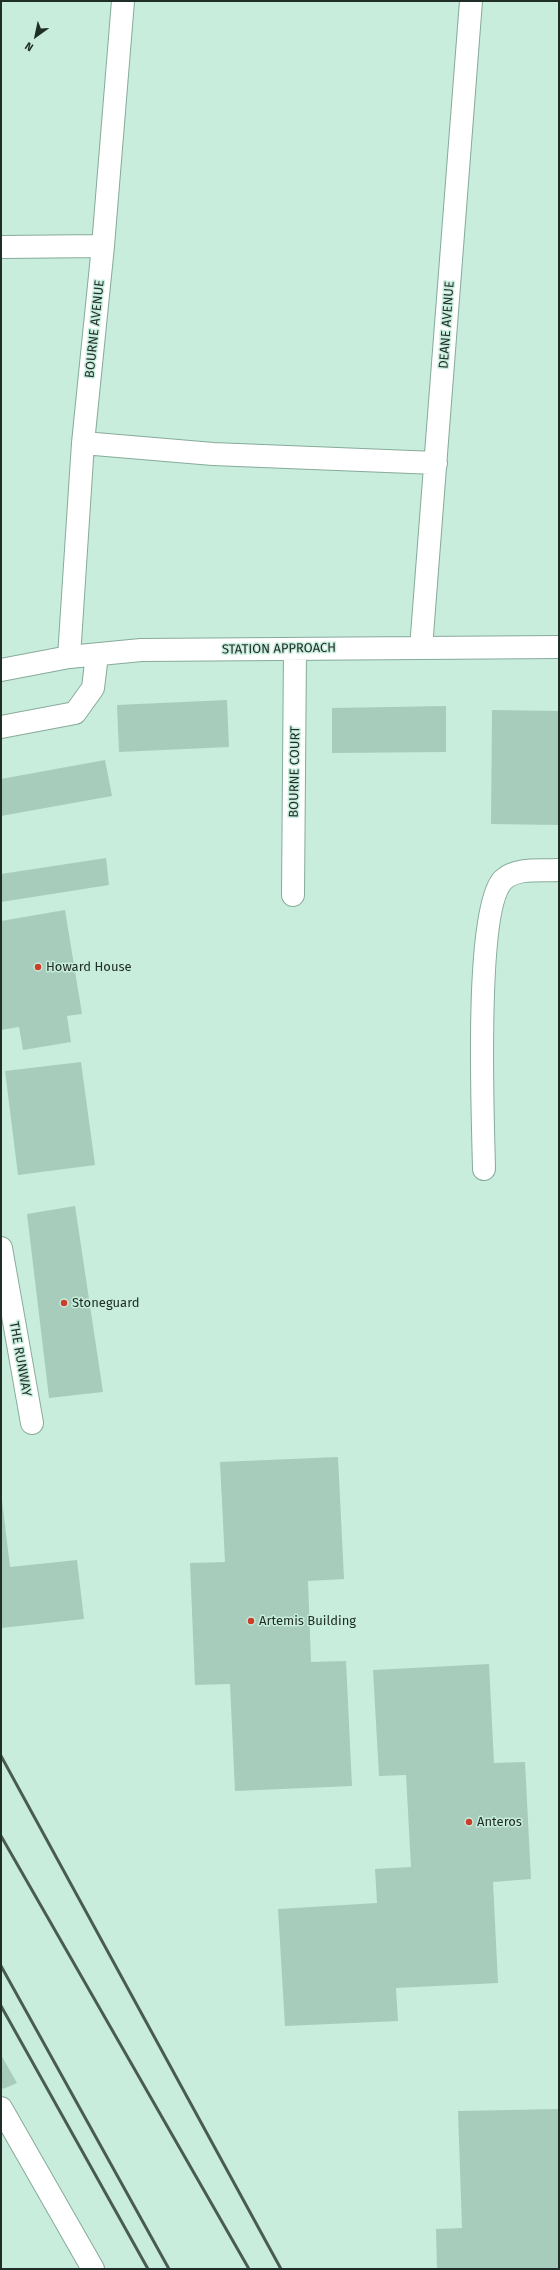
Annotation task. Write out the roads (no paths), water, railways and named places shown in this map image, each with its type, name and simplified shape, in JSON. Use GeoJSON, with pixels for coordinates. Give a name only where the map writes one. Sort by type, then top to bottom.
{"type":"FeatureCollection","features":[{"type":"Feature","properties":{"kind":"street","name":"BOURNE AVENUE"},"geometry":{"type":"LineString","coordinates":[[69,657],[83,443],[103,246],[123,1]]}},
{"type":"Feature","properties":{"kind":"street","name":"DEANE AVENUE"},"geometry":{"type":"LineString","coordinates":[[421,648],[422,618],[436,463],[471,1]]}},
{"type":"Feature","properties":{"kind":"street"},"geometry":{"type":"LineString","coordinates":[[1,247],[103,246]]}},
{"type":"Feature","properties":{"kind":"street"},"geometry":{"type":"LineString","coordinates":[[83,443],[213,454],[436,463]]}},
{"type":"Feature","properties":{"kind":"street","name":"STATION APPROACH"},"geometry":{"type":"LineString","coordinates":[[1,670],[69,657],[141,650],[559,647]]}},
{"type":"Feature","properties":{"kind":"street","name":"BOURNE COURT"},"geometry":{"type":"LineString","coordinates":[[293,895],[295,649]]}},
{"type":"Feature","properties":{"kind":"street"},"geometry":{"type":"LineString","coordinates":[[1,727],[75,713],[93,688],[97,655]]}},
{"type":"Feature","properties":{"kind":"street"},"geometry":{"type":"LineString","coordinates":[[484,1169],[482,1031],[487,925],[494,896],[503,880],[516,872],[559,870]]}},
{"type":"Feature","properties":{"kind":"street","name":"THE RUNWAY"},"geometry":{"type":"LineString","coordinates":[[1,1248],[32,1423]]}},
{"type":"Feature","properties":{"kind":"street"},"geometry":{"type":"LineString","coordinates":[[1,2108],[93,2269]]}},
{"type":"Feature","properties":{"kind":"railway"},"geometry":{"type":"LineString","coordinates":[[1,1756],[281,2269]]}},
{"type":"Feature","properties":{"kind":"railway"},"geometry":{"type":"LineString","coordinates":[[1,1836],[249,2269]]}},
{"type":"Feature","properties":{"kind":"railway"},"geometry":{"type":"LineString","coordinates":[[1,1966],[169,2269]]}},
{"type":"Feature","properties":{"kind":"railway"},"geometry":{"type":"LineString","coordinates":[[1,2006],[148,2269]]}},
{"type":"Feature","properties":{"kind":"place","name":"Howard House"},"geometry":{"type":"Point","coordinates":[38,967]}},
{"type":"Feature","properties":{"kind":"place","name":"Stoneguard"},"geometry":{"type":"Point","coordinates":[64,1303]}},
{"type":"Feature","properties":{"kind":"place","name":"Artemis Building"},"geometry":{"type":"Point","coordinates":[251,1621]}},
{"type":"Feature","properties":{"kind":"place","name":"Anteros"},"geometry":{"type":"Point","coordinates":[469,1822]}}]}
